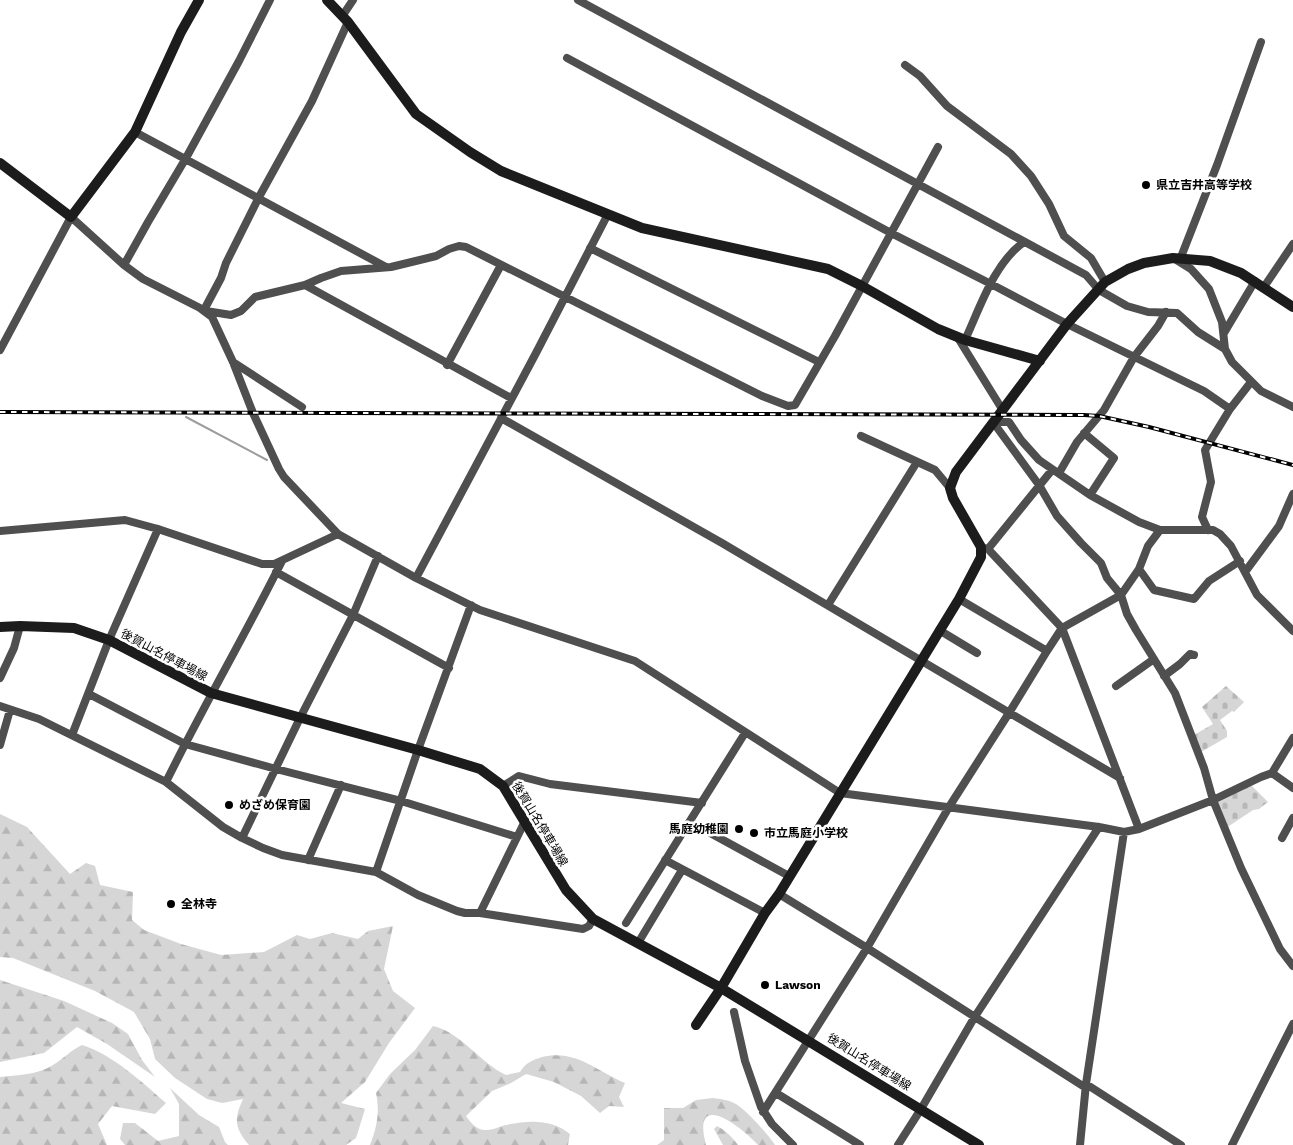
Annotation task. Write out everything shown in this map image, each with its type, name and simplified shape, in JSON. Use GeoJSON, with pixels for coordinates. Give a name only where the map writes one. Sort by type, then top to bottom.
{"type":"FeatureCollection","features":[{"type":"Feature","properties":{"kind":"street"},"geometry":{"type":"LineString","coordinates":[[0,350],[71,218],[135,132],[181,32],[199,0]]}},
{"type":"Feature","properties":{"kind":"street"},"geometry":{"type":"LineString","coordinates":[[124,265],[186,158],[270,0]]}},
{"type":"Feature","properties":{"kind":"street"},"geometry":{"type":"LineString","coordinates":[[327,0],[345,19],[410,106],[424,120],[501,171],[642,228],[828,269],[938,329],[962,339],[1040,361]]}},
{"type":"Feature","properties":{"kind":"street"},"geometry":{"type":"LineString","coordinates":[[205,311],[221,278],[226,262],[258,197],[312,101],[353,0]]}},
{"type":"Feature","properties":{"kind":"street"},"geometry":{"type":"LineString","coordinates":[[578,0],[1086,275],[1127,306],[1148,312],[1177,313],[1198,332],[1225,349]]}},
{"type":"Feature","properties":{"kind":"street"},"geometry":{"type":"LineString","coordinates":[[1177,257],[1217,165],[1261,42]]}},
{"type":"Feature","properties":{"kind":"street"},"geometry":{"type":"LineString","coordinates":[[567,58],[890,233],[1134,358],[1204,391],[1230,409]]}},
{"type":"Feature","properties":{"kind":"street"},"geometry":{"type":"LineString","coordinates":[[905,65],[920,76],[947,106],[1010,154],[1031,176],[1064,236],[1091,258],[1102,286]]}},
{"type":"Feature","properties":{"kind":"street"},"geometry":{"type":"LineString","coordinates":[[135,132],[386,267]]}},
{"type":"Feature","properties":{"kind":"street"},"geometry":{"type":"LineString","coordinates":[[0,162],[71,218],[124,265],[143,279],[205,311],[231,315],[241,311],[255,297],[305,285],[341,271],[386,267],[436,256],[459,246],[466,247],[762,396],[788,406],[795,405],[938,147]]}},
{"type":"Feature","properties":{"kind":"street"},"geometry":{"type":"LineString","coordinates":[[416,578],[608,214]]}},
{"type":"Feature","properties":{"kind":"street"},"geometry":{"type":"LineString","coordinates":[[962,339],[991,284],[1016,248],[1024,242]]}},
{"type":"Feature","properties":{"kind":"street"},"geometry":{"type":"LineString","coordinates":[[1264,287],[1293,244]]}},
{"type":"Feature","properties":{"kind":"street"},"geometry":{"type":"LineString","coordinates":[[590,248],[818,362]]}},
{"type":"Feature","properties":{"kind":"street"},"geometry":{"type":"LineString","coordinates":[[1177,257],[1191,268],[1209,289],[1219,312],[1224,333],[1225,349],[1232,362],[1251,382],[1270,396],[1293,407]]}},
{"type":"Feature","properties":{"kind":"street"},"geometry":{"type":"LineString","coordinates":[[950,488],[956,472],[1067,324],[1102,286],[1128,269],[1144,263],[1177,257],[1210,261],[1255,280],[1293,307]]}},
{"type":"Feature","properties":{"kind":"street"},"geometry":{"type":"LineString","coordinates":[[448,365],[501,265]]}},
{"type":"Feature","properties":{"kind":"street"},"geometry":{"type":"LineString","coordinates":[[1224,333],[1255,280]]}},
{"type":"Feature","properties":{"kind":"street"},"geometry":{"type":"LineString","coordinates":[[305,285],[511,398]]}},
{"type":"Feature","properties":{"kind":"street"},"geometry":{"type":"LineString","coordinates":[[205,311],[216,323],[253,413],[284,477],[338,534],[416,578],[471,605],[634,661],[840,794],[1100,827],[1124,832],[1139,829],[1213,800],[1272,773],[1293,738]]}},
{"type":"Feature","properties":{"kind":"street"},"geometry":{"type":"LineString","coordinates":[[696,1025],[722,988],[765,913],[959,599],[984,548],[1039,485],[1055,472],[1104,410],[1134,358],[1166,312]]}},
{"type":"Feature","properties":{"kind":"street"},"geometry":{"type":"LineString","coordinates":[[962,339],[1002,409]]}},
{"type":"Feature","properties":{"kind":"street"},"geometry":{"type":"LineString","coordinates":[[233,362],[302,407]]}},
{"type":"Feature","properties":{"kind":"street"},"geometry":{"type":"LineString","coordinates":[[1208,530],[1202,517],[1211,482],[1205,450],[1230,409],[1251,382]]}},
{"type":"Feature","properties":{"kind":"street"},"geometry":{"type":"LineString","coordinates":[[501,418],[828,605],[1120,778]]}},
{"type":"Feature","properties":{"kind":"street"},"geometry":{"type":"LineString","coordinates":[[993,422],[1009,422],[1021,440],[1039,460],[1090,495],[1138,522],[1160,530],[1213,530],[1225,538],[1240,561],[1257,594],[1293,631]]}},
{"type":"Feature","properties":{"kind":"street"},"geometry":{"type":"LineString","coordinates":[[993,422],[1039,485],[1057,516],[1101,563],[1107,578],[1121,595],[1127,614],[1175,693],[1204,768],[1213,800],[1241,868],[1275,940],[1293,966]]}},
{"type":"Feature","properties":{"kind":"street"},"geometry":{"type":"LineString","coordinates":[[1084,433],[1114,458],[1090,495]]}},
{"type":"Feature","properties":{"kind":"street"},"geometry":{"type":"LineString","coordinates":[[861,436],[935,470],[950,488],[953,498],[984,548],[1062,628],[1139,829]]}},
{"type":"Feature","properties":{"kind":"street"},"geometry":{"type":"LineString","coordinates":[[828,605],[917,462]]}},
{"type":"Feature","properties":{"kind":"street"},"geometry":{"type":"LineString","coordinates":[[1246,572],[1279,526],[1293,494]]}},
{"type":"Feature","properties":{"kind":"street"},"geometry":{"type":"LineString","coordinates":[[0,531],[125,520],[158,529],[262,564],[274,564],[338,534]]}},
{"type":"Feature","properties":{"kind":"street"},"geometry":{"type":"LineString","coordinates":[[72,735],[110,640],[158,529]]}},
{"type":"Feature","properties":{"kind":"street"},"geometry":{"type":"LineString","coordinates":[[764,1112],[867,948],[949,808],[1062,628],[1121,595],[1139,569],[1148,546],[1160,530]]}},
{"type":"Feature","properties":{"kind":"street"},"geometry":{"type":"LineString","coordinates":[[242,838],[300,718],[353,615],[378,556]]}},
{"type":"Feature","properties":{"kind":"street"},"geometry":{"type":"LineString","coordinates":[[166,782],[282,560]]}},
{"type":"Feature","properties":{"kind":"street"},"geometry":{"type":"LineString","coordinates":[[1139,569],[1154,590],[1194,599],[1209,581],[1240,561]]}},
{"type":"Feature","properties":{"kind":"street"},"geometry":{"type":"LineString","coordinates":[[276,572],[448,668]]}},
{"type":"Feature","properties":{"kind":"street"},"geometry":{"type":"LineString","coordinates":[[959,599],[1047,651]]}},
{"type":"Feature","properties":{"kind":"street"},"geometry":{"type":"LineString","coordinates":[[376,872],[471,605]]}},
{"type":"Feature","properties":{"kind":"street"},"geometry":{"type":"LineString","coordinates":[[0,678],[14,648],[20,626]]}},
{"type":"Feature","properties":{"kind":"street","name":"後賀山名停車場線"},"geometry":{"type":"LineString","coordinates":[[0,627],[74,628],[110,640],[211,693],[480,769],[503,786],[566,890],[593,918],[722,988],[810,1040],[979,1145]]}},
{"type":"Feature","properties":{"kind":"street"},"geometry":{"type":"LineString","coordinates":[[939,630],[977,654]]}},
{"type":"Feature","properties":{"kind":"street"},"geometry":{"type":"LineString","coordinates":[[1164,676],[1190,654],[1194,655]]}},
{"type":"Feature","properties":{"kind":"street"},"geometry":{"type":"LineString","coordinates":[[1116,686],[1154,659]]}},
{"type":"Feature","properties":{"kind":"street"},"geometry":{"type":"LineString","coordinates":[[90,694],[185,744],[401,801],[518,837]]}},
{"type":"Feature","properties":{"kind":"street"},"geometry":{"type":"LineString","coordinates":[[0,706],[39,719],[166,782],[222,827],[242,838],[282,855],[376,872],[418,895],[465,913],[480,913],[583,929],[589,926],[593,918]]}},
{"type":"Feature","properties":{"kind":"street"},"geometry":{"type":"LineString","coordinates":[[0,745],[10,710]]}},
{"type":"Feature","properties":{"kind":"street"},"geometry":{"type":"LineString","coordinates":[[626,923],[745,733]]}},
{"type":"Feature","properties":{"kind":"street"},"geometry":{"type":"LineString","coordinates":[[1272,773],[1293,788]]}},
{"type":"Feature","properties":{"kind":"street"},"geometry":{"type":"LineString","coordinates":[[503,786],[520,776],[550,784],[702,803]]}},
{"type":"Feature","properties":{"kind":"street"},"geometry":{"type":"LineString","coordinates":[[308,860],[341,785]]}},
{"type":"Feature","properties":{"kind":"street"},"geometry":{"type":"LineString","coordinates":[[1282,838],[1293,818]]}},
{"type":"Feature","properties":{"kind":"street"},"geometry":{"type":"LineString","coordinates":[[480,913],[525,821]]}},
{"type":"Feature","properties":{"kind":"street"},"geometry":{"type":"LineString","coordinates":[[690,822],[789,876]]}},
{"type":"Feature","properties":{"kind":"street"},"geometry":{"type":"LineString","coordinates":[[898,1145],[974,1018],[1100,827]]}},
{"type":"Feature","properties":{"kind":"street"},"geometry":{"type":"LineString","coordinates":[[1080,1145],[1086,1086],[1124,832]]}},
{"type":"Feature","properties":{"kind":"street"},"geometry":{"type":"LineString","coordinates":[[666,860],[765,913]]}},
{"type":"Feature","properties":{"kind":"street"},"geometry":{"type":"LineString","coordinates":[[638,943],[682,870]]}},
{"type":"Feature","properties":{"kind":"street"},"geometry":{"type":"LineString","coordinates":[[778,894],[867,948],[974,1018],[1181,1145]]}},
{"type":"Feature","properties":{"kind":"street"},"geometry":{"type":"LineString","coordinates":[[734,1012],[745,1061],[764,1112],[772,1124],[793,1145]]}},
{"type":"Feature","properties":{"kind":"street"},"geometry":{"type":"LineString","coordinates":[[1232,1145],[1293,1024]]}},
{"type":"Feature","properties":{"kind":"street"},"geometry":{"type":"LineString","coordinates":[[776,1093],[860,1145]]}},
{"type":"Feature","properties":{"kind":"green space"},"geometry":{"type":"Polygon","coordinates":[[[1226,686],[1244,702],[1234,712],[1232,711],[1220,720],[1227,731],[1227,737],[1201,752],[1194,735],[1213,724],[1202,707],[1226,686]]]}},
{"type":"Feature","properties":{"kind":"green space"},"geometry":{"type":"Polygon","coordinates":[[[1250,784],[1268,802],[1226,828],[1215,800],[1250,784]]]}},
{"type":"Feature","properties":{"kind":"green space"},"geometry":{"type":"Polygon","coordinates":[[[0,814],[27,827],[70,874],[86,863],[95,866],[100,885],[133,892],[132,920],[144,930],[181,944],[221,955],[264,952],[297,935],[310,939],[332,933],[358,939],[368,931],[393,926],[384,969],[393,991],[415,1008],[389,1043],[365,1082],[341,1103],[365,1109],[356,1138],[346,1145],[249,1145],[240,1133],[237,1123],[238,1112],[243,1099],[222,1103],[207,1099],[175,1078],[155,1059],[150,1039],[134,1012],[95,991],[13,958],[0,957],[0,814]]]}},
{"type":"Feature","properties":{"kind":"green space"},"geometry":{"type":"Polygon","coordinates":[[[0,980],[64,1001],[112,1023],[128,1034],[142,1060],[155,1077],[107,1044],[77,1027],[44,1053],[0,1062],[0,980]]]}},
{"type":"Feature","properties":{"kind":"green space"},"geometry":{"type":"Polygon","coordinates":[[[433,1026],[462,1041],[497,1070],[506,1075],[520,1072],[532,1061],[554,1055],[585,1062],[625,1083],[619,1097],[624,1107],[609,1106],[600,1113],[581,1096],[554,1082],[526,1074],[492,1091],[466,1116],[475,1126],[483,1130],[523,1122],[548,1123],[570,1134],[568,1145],[370,1145],[377,1119],[376,1093],[390,1074],[415,1050],[433,1026]]]}},
{"type":"Feature","properties":{"kind":"green space"},"geometry":{"type":"Polygon","coordinates":[[[82,1045],[116,1062],[166,1103],[155,1114],[112,1106],[98,1124],[107,1145],[0,1145],[0,1077],[41,1071],[82,1045]]]}},
{"type":"Feature","properties":{"kind":"green space"},"geometry":{"type":"Polygon","coordinates":[[[170,1088],[199,1115],[219,1127],[228,1145],[125,1145],[120,1139],[123,1123],[135,1123],[158,1141],[179,1136],[179,1104],[170,1088]]]}},
{"type":"Feature","properties":{"kind":"green space"},"geometry":{"type":"Polygon","coordinates":[[[713,1098],[736,1104],[757,1123],[775,1145],[758,1145],[741,1129],[720,1116],[711,1115],[705,1118],[703,1128],[706,1145],[657,1145],[664,1140],[664,1108],[683,1108],[696,1100],[713,1098]]]}},
{"type":"Feature","properties":{"kind":"green space"},"geometry":{"type":"Polygon","coordinates":[[[717,1126],[738,1145],[723,1145],[714,1129],[717,1126]]]}},
{"type":"Feature","properties":{"kind":"waterway"},"geometry":{"type":"LineString","coordinates":[[186,417],[267,460]]}},
{"type":"Feature","properties":{"kind":"railway"},"geometry":{"type":"LineString","coordinates":[[0,412],[1084,415],[1099,416],[1149,427],[1293,465]]}},
{"type":"Feature","properties":{"kind":"place","name":"県立吉井高等学校"},"geometry":{"type":"Point","coordinates":[1146,185]}},
{"type":"Feature","properties":{"kind":"place","name":"めざめ保育園"},"geometry":{"type":"Point","coordinates":[229,805]}},
{"type":"Feature","properties":{"kind":"place","name":"馬庭幼稚園"},"geometry":{"type":"Point","coordinates":[739,829]}},
{"type":"Feature","properties":{"kind":"place","name":"市立馬庭小学校"},"geometry":{"type":"Point","coordinates":[754,833]}},
{"type":"Feature","properties":{"kind":"place","name":"全林寺"},"geometry":{"type":"Point","coordinates":[171,904]}},
{"type":"Feature","properties":{"kind":"place","name":"Lawson"},"geometry":{"type":"Point","coordinates":[765,985]}}]}
